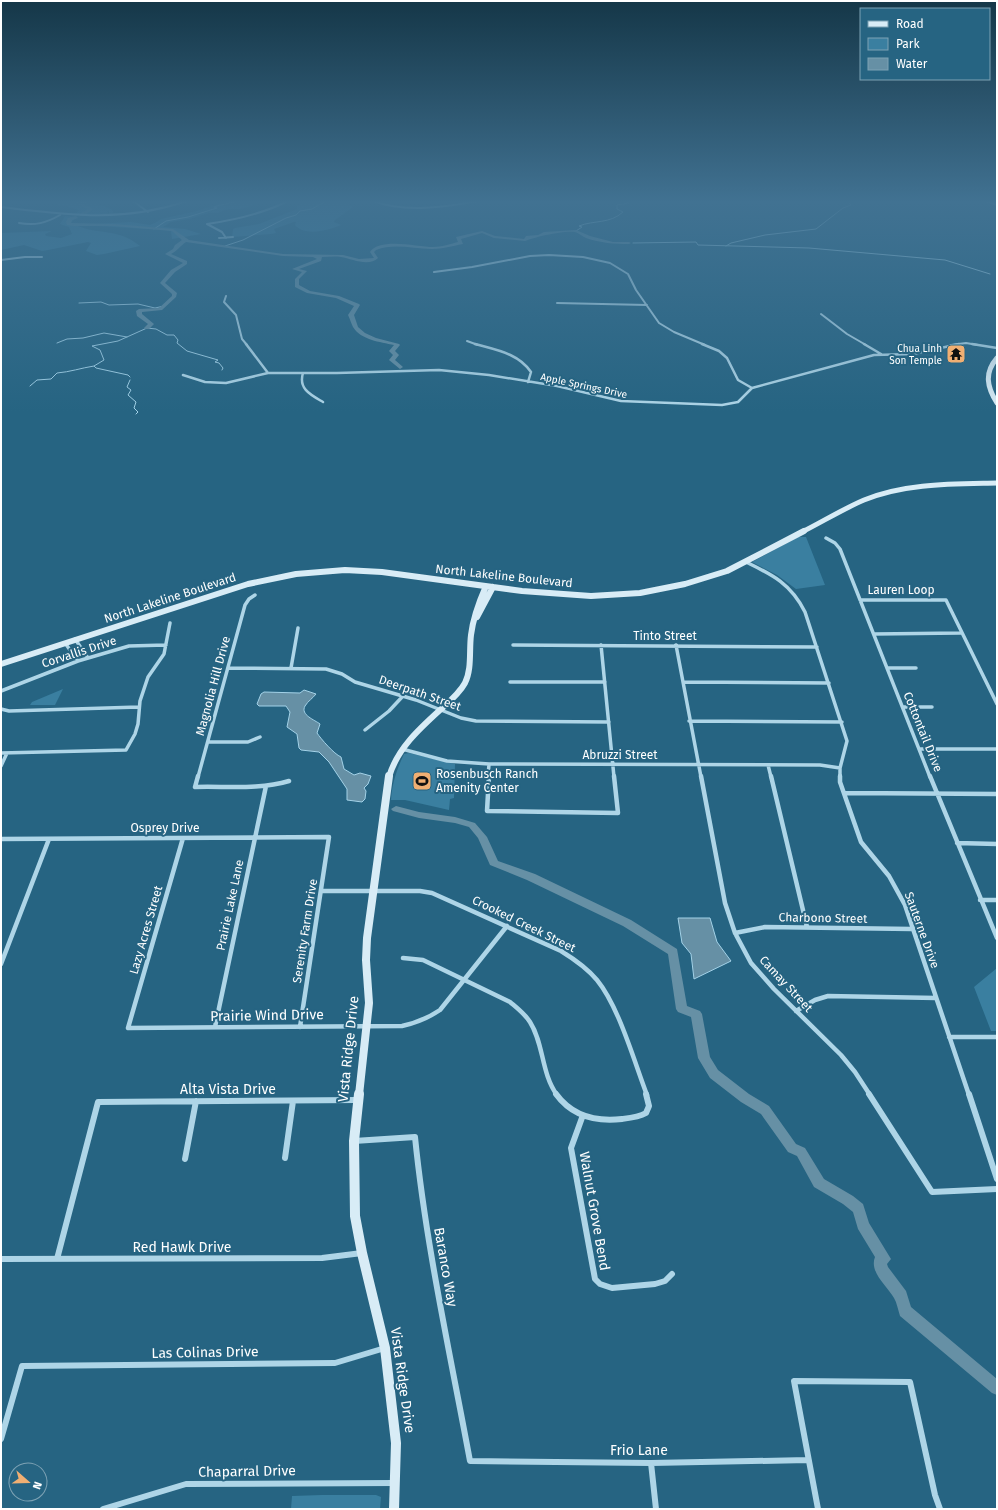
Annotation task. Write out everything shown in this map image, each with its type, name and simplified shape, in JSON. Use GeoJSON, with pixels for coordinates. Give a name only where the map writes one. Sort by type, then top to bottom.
{"type":"FeatureCollection","features":[{"type":"Feature","properties":{"kind":"street"},"geometry":{"type":"LineString","coordinates":[[626,271],[654,318],[661,325],[721,352],[727,358],[738,380],[752,388]]}},
{"type":"Feature","properties":{"kind":"street"},"geometry":{"type":"LineString","coordinates":[[226,296],[224,302],[239,320],[238,327],[242,339],[268,373]]}},
{"type":"Feature","properties":{"kind":"street"},"geometry":{"type":"LineString","coordinates":[[557,303],[647,305]]}},
{"type":"Feature","properties":{"kind":"street"},"geometry":{"type":"LineString","coordinates":[[821,314],[847,334],[882,354]]}},
{"type":"Feature","properties":{"kind":"street"},"geometry":{"type":"LineString","coordinates":[[467,341],[510,355],[521,361],[531,372],[528,382]]}},
{"type":"Feature","properties":{"kind":"street","name":"Apple Springs Drive"},"geometry":{"type":"LineString","coordinates":[[184,375],[204,382],[226,383],[268,373],[337,374],[428,370],[489,375],[583,391],[613,400],[639,403],[731,404],[738,402],[752,388],[860,358],[882,354],[913,354],[951,344],[966,343],[997,348]]}},
{"type":"Feature","properties":{"kind":"street"},"geometry":{"type":"LineString","coordinates":[[996,402],[989,390],[986,377],[989,367],[997,358]]}},
{"type":"Feature","properties":{"kind":"street"},"geometry":{"type":"LineString","coordinates":[[303,373],[300,378],[302,386],[307,392],[323,402]]}},
{"type":"Feature","properties":{"kind":"street","name":"North Lakeline Boulevard"},"geometry":{"type":"LineString","coordinates":[[1,664],[65,642],[248,584],[296,574],[345,570],[371,571],[564,595],[598,596],[640,593],[685,584],[727,571],[864,500],[880,494],[899,489],[941,484],[997,483]]}},
{"type":"Feature","properties":{"kind":"street","name":"Cottontail Drive"},"geometry":{"type":"LineString","coordinates":[[826,538],[835,543],[840,549],[937,794],[997,938]]}},
{"type":"Feature","properties":{"kind":"street","name":"Sauterne Drive"},"geometry":{"type":"LineString","coordinates":[[746,562],[778,578],[794,592],[800,600],[817,647],[847,741],[840,768],[840,782],[861,842],[889,876],[904,905],[997,1179]]}},
{"type":"Feature","properties":{"kind":"street","name":"Vista Ridge Drive"},"geometry":{"type":"LineString","coordinates":[[394,1509],[396,1443],[385,1348],[362,1253],[355,1216],[354,1141],[369,1003],[366,945],[389,775],[402,749],[418,730],[455,697],[464,683],[468,673],[471,635],[477,607],[486,586]]}},
{"type":"Feature","properties":{"kind":"street","name":"Vista Ridge Drive"},"geometry":{"type":"LineString","coordinates":[[475,618],[493,587]]}},
{"type":"Feature","properties":{"kind":"street","name":"Magnolia Hill Drive"},"geometry":{"type":"LineString","coordinates":[[254,595],[245,605],[195,786],[266,786]]}},
{"type":"Feature","properties":{"kind":"street","name":"Lauren Loop"},"geometry":{"type":"LineString","coordinates":[[860,600],[946,600],[997,704]]}},
{"type":"Feature","properties":{"kind":"street"},"geometry":{"type":"LineString","coordinates":[[1,753],[126,750],[138,724],[139,707],[148,677],[161,660],[166,645],[170,623]]}},
{"type":"Feature","properties":{"kind":"street"},"geometry":{"type":"LineString","coordinates":[[291,668],[298,628]]}},
{"type":"Feature","properties":{"kind":"street"},"geometry":{"type":"LineString","coordinates":[[874,634],[962,633]]}},
{"type":"Feature","properties":{"kind":"street"},"geometry":{"type":"LineString","coordinates":[[75,639],[88,658]]}},
{"type":"Feature","properties":{"kind":"street"},"geometry":{"type":"LineString","coordinates":[[65,642],[78,662]]}},
{"type":"Feature","properties":{"kind":"street","name":"Corvallis Drive"},"geometry":{"type":"LineString","coordinates":[[1,691],[21,682],[88,658],[129,646],[166,645]]}},
{"type":"Feature","properties":{"kind":"street","name":"Tinto Street"},"geometry":{"type":"LineString","coordinates":[[512,645],[817,647]]}},
{"type":"Feature","properties":{"kind":"street"},"geometry":{"type":"LineString","coordinates":[[489,764],[487,811],[618,813],[601,645]]}},
{"type":"Feature","properties":{"kind":"street","name":"Camay Street"},"geometry":{"type":"LineString","coordinates":[[676,646],[689,721],[725,903],[735,933],[751,963],[796,1011],[841,1055],[855,1072],[932,1192],[997,1189]]}},
{"type":"Feature","properties":{"kind":"street","name":"Deerpath Street"},"geometry":{"type":"LineString","coordinates":[[228,668],[319,668],[332,670],[355,682],[403,696],[461,718],[476,721],[609,722]]}},
{"type":"Feature","properties":{"kind":"street"},"geometry":{"type":"LineString","coordinates":[[887,668],[916,668]]}},
{"type":"Feature","properties":{"kind":"street"},"geometry":{"type":"LineString","coordinates":[[510,682],[605,682]]}},
{"type":"Feature","properties":{"kind":"street"},"geometry":{"type":"LineString","coordinates":[[683,682],[829,683]]}},
{"type":"Feature","properties":{"kind":"street"},"geometry":{"type":"LineString","coordinates":[[365,730],[389,711],[403,696]]}},
{"type":"Feature","properties":{"kind":"street"},"geometry":{"type":"LineString","coordinates":[[1,709],[10,711],[83,710],[139,707]]}},
{"type":"Feature","properties":{"kind":"street"},"geometry":{"type":"LineString","coordinates":[[903,707],[932,707]]}},
{"type":"Feature","properties":{"kind":"street"},"geometry":{"type":"LineString","coordinates":[[689,721],[842,722]]}},
{"type":"Feature","properties":{"kind":"street"},"geometry":{"type":"LineString","coordinates":[[208,742],[248,742],[260,737]]}},
{"type":"Feature","properties":{"kind":"street","name":"Abruzzi Street"},"geometry":{"type":"LineString","coordinates":[[402,749],[447,760],[489,764],[820,765],[840,768]]}},
{"type":"Feature","properties":{"kind":"street"},"geometry":{"type":"LineString","coordinates":[[919,749],[997,749]]}},
{"type":"Feature","properties":{"kind":"street"},"geometry":{"type":"LineString","coordinates":[[1,766],[7,753]]}},
{"type":"Feature","properties":{"kind":"street"},"geometry":{"type":"LineString","coordinates":[[768,765],[807,927]]}},
{"type":"Feature","properties":{"kind":"street"},"geometry":{"type":"LineString","coordinates":[[266,786],[282,784],[289,781]]}},
{"type":"Feature","properties":{"kind":"street","name":"Prairie Lake Lane"},"geometry":{"type":"LineString","coordinates":[[215,1027],[266,786]]}},
{"type":"Feature","properties":{"kind":"street"},"geometry":{"type":"LineString","coordinates":[[845,793],[997,794]]}},
{"type":"Feature","properties":{"kind":"street","name":"Osprey Drive"},"geometry":{"type":"LineString","coordinates":[[1,839],[329,837]]}},
{"type":"Feature","properties":{"kind":"street","name":"Serenity Farm Drive"},"geometry":{"type":"LineString","coordinates":[[300,1027],[329,837]]}},
{"type":"Feature","properties":{"kind":"street","name":"Lazy Acres Street"},"geometry":{"type":"LineString","coordinates":[[128,1028],[183,838]]}},
{"type":"Feature","properties":{"kind":"street"},"geometry":{"type":"LineString","coordinates":[[1,964],[50,839]]}},
{"type":"Feature","properties":{"kind":"street"},"geometry":{"type":"LineString","coordinates":[[957,843],[997,844]]}},
{"type":"Feature","properties":{"kind":"street","name":"Crooked Creek Street"},"geometry":{"type":"LineString","coordinates":[[321,891],[373,890],[420,891],[432,893],[507,926],[575,959],[597,980],[614,1005],[650,1104],[646,1113],[639,1116],[602,1120],[583,1116]]}},
{"type":"Feature","properties":{"kind":"street"},"geometry":{"type":"LineString","coordinates":[[980,900],[997,900]]}},
{"type":"Feature","properties":{"kind":"street","name":"Prairie Wind Drive"},"geometry":{"type":"LineString","coordinates":[[128,1028],[402,1026],[418,1023],[429,1018],[440,1010],[507,926]]}},
{"type":"Feature","properties":{"kind":"street","name":"Charbono Street"},"geometry":{"type":"LineString","coordinates":[[735,933],[765,927],[912,929]]}},
{"type":"Feature","properties":{"kind":"street"},"geometry":{"type":"LineString","coordinates":[[403,958],[423,960],[510,1002],[525,1013],[532,1024],[549,1081],[555,1092],[572,1109],[583,1116]]}},
{"type":"Feature","properties":{"kind":"street"},"geometry":{"type":"LineString","coordinates":[[796,1011],[815,1000],[828,996],[936,998]]}},
{"type":"Feature","properties":{"kind":"street"},"geometry":{"type":"LineString","coordinates":[[949,1037],[997,1037]]}},
{"type":"Feature","properties":{"kind":"street","name":"Alta Vista Drive"},"geometry":{"type":"LineString","coordinates":[[57,1259],[98,1102],[358,1100]]}},
{"type":"Feature","properties":{"kind":"street"},"geometry":{"type":"LineString","coordinates":[[286,1158],[293,1101]]}},
{"type":"Feature","properties":{"kind":"street"},"geometry":{"type":"LineString","coordinates":[[185,1159],[196,1102]]}},
{"type":"Feature","properties":{"kind":"street","name":"Walnut Grove Bend"},"geometry":{"type":"LineString","coordinates":[[583,1116],[573,1139],[571,1148],[595,1279],[600,1284],[612,1288],[655,1284],[665,1281],[672,1274]]}},
{"type":"Feature","properties":{"kind":"street","name":"Baranco Way"},"geometry":{"type":"LineString","coordinates":[[354,1141],[415,1137],[419,1177],[437,1292],[460,1403],[470,1461]]}},
{"type":"Feature","properties":{"kind":"street","name":"Red Hawk Drive"},"geometry":{"type":"LineString","coordinates":[[1,1259],[322,1258],[362,1253]]}},
{"type":"Feature","properties":{"kind":"street","name":"Las Colinas Drive"},"geometry":{"type":"LineString","coordinates":[[1,1439],[22,1366],[335,1363],[385,1348]]}},
{"type":"Feature","properties":{"kind":"street"},"geometry":{"type":"LineString","coordinates":[[818,1509],[794,1381],[910,1382],[935,1495],[940,1509]]}},
{"type":"Feature","properties":{"kind":"street","name":"Frio Lane"},"geometry":{"type":"LineString","coordinates":[[470,1461],[651,1463],[808,1460]]}},
{"type":"Feature","properties":{"kind":"street"},"geometry":{"type":"LineString","coordinates":[[651,1463],[656,1509]]}},
{"type":"Feature","properties":{"kind":"street","name":"Chaparral Drive"},"geometry":{"type":"LineString","coordinates":[[103,1509],[186,1484],[395,1483]]}},
{"type":"Feature","properties":{"kind":"green space"},"geometry":{"type":"Polygon","coordinates":[[[798,537],[806,537],[825,585],[796,589],[777,575],[752,562],[798,537]]]}},
{"type":"Feature","properties":{"kind":"green space"},"geometry":{"type":"Polygon","coordinates":[[[63,689],[55,705],[30,705],[32,702],[63,689]]]}},
{"type":"Feature","properties":{"kind":"green space"},"geometry":{"type":"Polygon","coordinates":[[[409,753],[455,764],[454,798],[450,799],[449,810],[405,800],[391,800],[399,765],[404,754],[409,753]]]}},
{"type":"Feature","properties":{"kind":"green space"},"geometry":{"type":"Polygon","coordinates":[[[997,968],[997,1031],[991,1031],[974,987],[997,968]]]}},
{"type":"Feature","properties":{"kind":"green space"},"geometry":{"type":"Polygon","coordinates":[[[376,1495],[381,1497],[380,1509],[291,1509],[292,1496],[376,1495]]]}},
{"type":"Feature","properties":{"kind":"water"},"geometry":{"type":"Polygon","coordinates":[[[304,690],[316,694],[305,706],[304,709],[306,715],[320,724],[317,733],[331,750],[341,757],[344,769],[354,775],[360,773],[371,776],[368,784],[364,788],[366,791],[365,799],[362,802],[347,800],[347,789],[329,762],[319,752],[301,750],[299,748],[297,734],[287,727],[290,712],[286,706],[259,706],[257,704],[261,694],[264,692],[300,693],[304,690]]]}},
{"type":"Feature","properties":{"kind":"water"},"geometry":{"type":"Polygon","coordinates":[[[678,918],[710,918],[717,942],[731,961],[694,979],[691,954],[682,943],[678,918]]]}},
{"type":"Feature","properties":{"kind":"waterway"},"geometry":{"type":"LineString","coordinates":[[147,328],[151,324],[139,315],[139,311],[160,309],[174,297],[175,294],[162,283],[173,271]]}},
{"type":"Feature","properties":{"kind":"waterway"},"geometry":{"type":"LineString","coordinates":[[305,271],[297,279],[297,286],[309,292],[337,297],[357,305],[351,315],[356,327],[359,331],[369,337],[396,344],[397,345],[392,351],[396,355],[392,360],[400,367]]}},
{"type":"Feature","properties":{"kind":"waterway"},"geometry":{"type":"LineString","coordinates":[[982,271],[990,274]]}},
{"type":"Feature","properties":{"kind":"waterway"},"geometry":{"type":"LineString","coordinates":[[79,303],[101,302],[109,305],[138,304],[155,308],[164,306]]}},
{"type":"Feature","properties":{"kind":"waterway"},"geometry":{"type":"LineString","coordinates":[[127,337],[147,328],[156,329],[167,335],[174,335],[178,340],[177,343],[187,351],[218,360],[215,362],[219,363],[223,368],[222,370]]}},
{"type":"Feature","properties":{"kind":"waterway"},"geometry":{"type":"LineString","coordinates":[[57,343],[67,339],[83,338],[104,333],[127,337]]}},
{"type":"Feature","properties":{"kind":"waterway"},"geometry":{"type":"LineString","coordinates":[[94,366],[104,360],[100,350],[92,346],[118,341],[127,337]]}},
{"type":"Feature","properties":{"kind":"waterway"},"geometry":{"type":"LineString","coordinates":[[30,386],[37,380],[51,379],[57,373],[94,366]]}},
{"type":"Feature","properties":{"kind":"waterway"},"geometry":{"type":"LineString","coordinates":[[94,366],[96,368],[128,375],[130,377]]}},
{"type":"Feature","properties":{"kind":"waterway"},"geometry":{"type":"LineString","coordinates":[[130,380],[127,387],[131,390],[128,395],[136,402],[134,408],[138,412],[136,414]]}},
{"type":"Feature","properties":{"kind":"waterway"},"geometry":{"type":"LineString","coordinates":[[396,809],[419,815],[455,820],[472,825],[482,837],[494,863],[531,877],[627,923],[673,952],[682,1009],[696,1014],[704,1058],[714,1074],[745,1098],[765,1110],[792,1148],[801,1152],[819,1183],[848,1200],[858,1208],[863,1225],[884,1259],[880,1261],[882,1270],[901,1296],[905,1311],[997,1388]]}},
{"type":"Feature","properties":{"kind":"place","name":"Chua Linh Son Temple"},"geometry":{"type":"Point","coordinates":[956,354]}},
{"type":"Feature","properties":{"kind":"place","name":"Rosenbusch Ranch Amenity Center"},"geometry":{"type":"Point","coordinates":[422,781]}}]}
